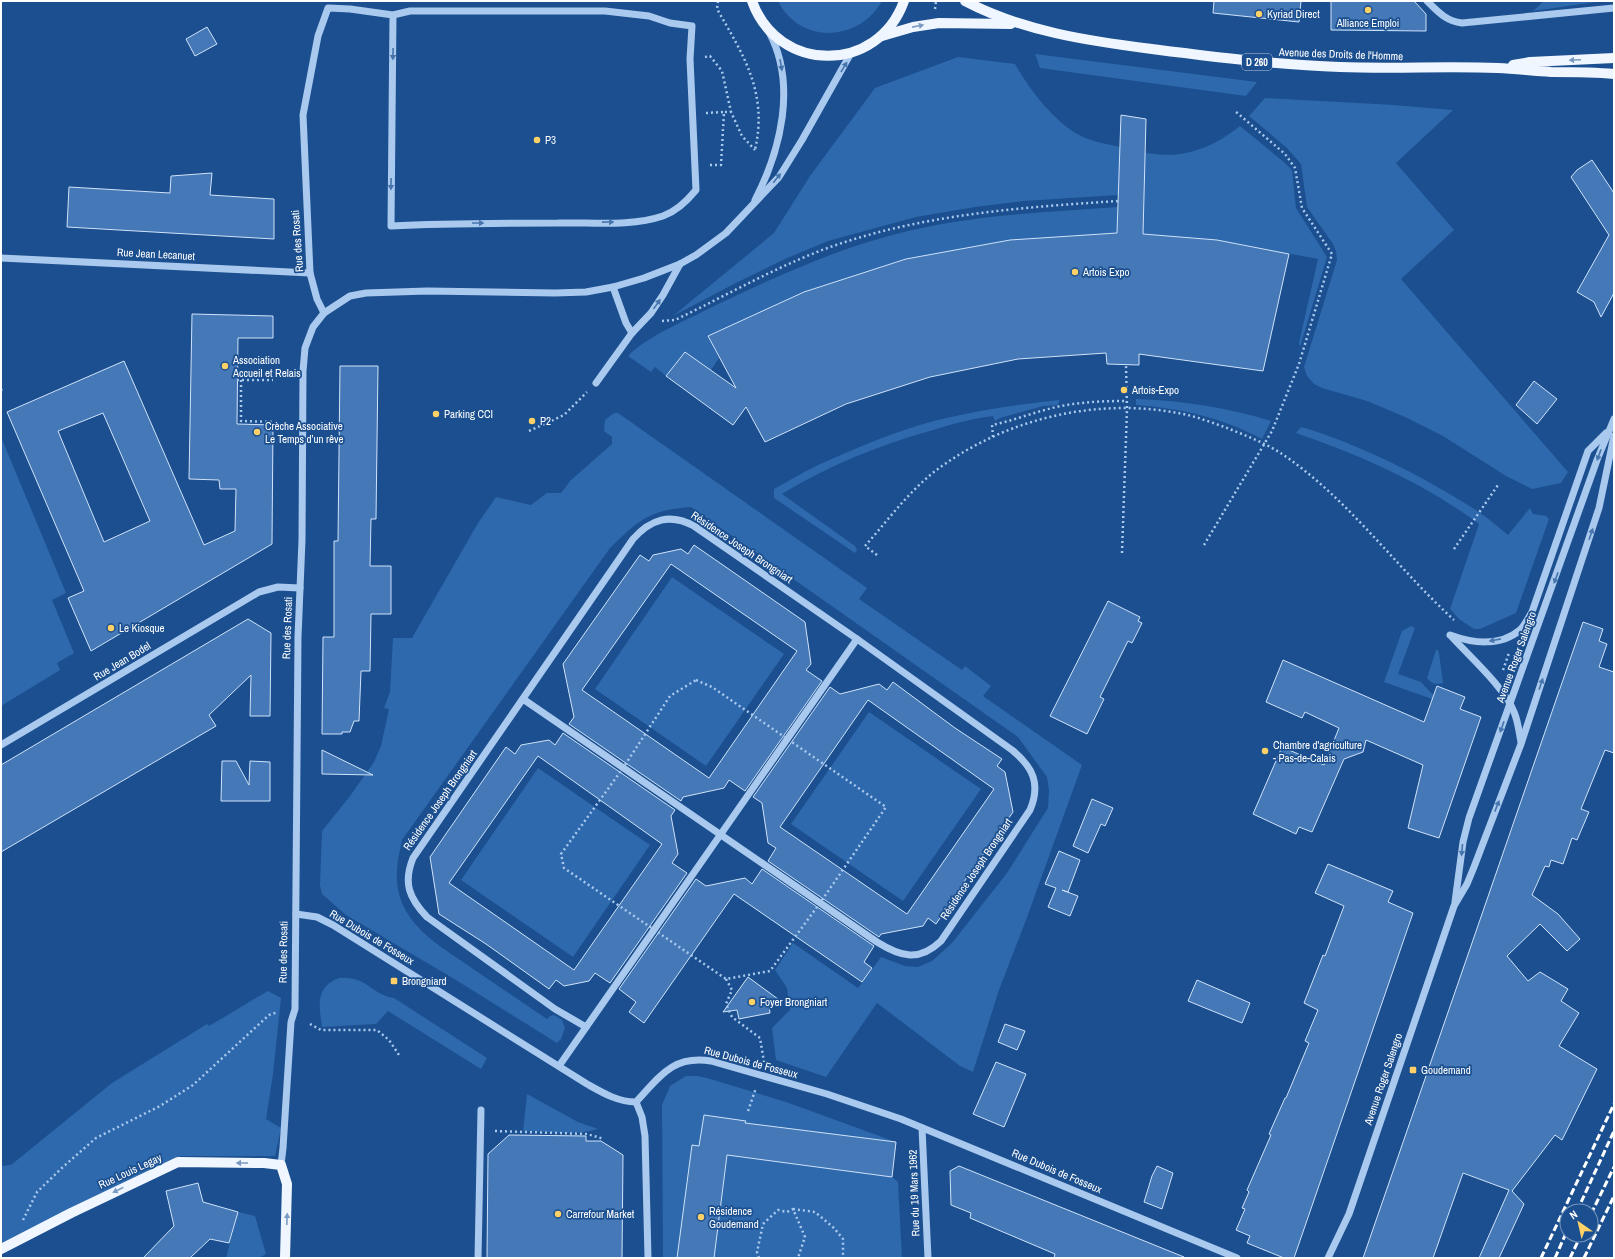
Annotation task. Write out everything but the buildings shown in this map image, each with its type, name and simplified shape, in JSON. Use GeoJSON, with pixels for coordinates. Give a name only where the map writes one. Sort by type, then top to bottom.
{"type":"FeatureCollection","features":[{"type":"Feature","properties":{"kind":"main road"},"geometry":{"type":"LineString","coordinates":[[744,1],[753,4],[768,29],[784,43],[802,52],[823,56],[837,56],[851,53],[867,46],[881,37],[898,16],[904,1]]}},
{"type":"Feature","properties":{"kind":"main road","name":"D 260"},"geometry":{"type":"LineString","coordinates":[[965,1],[994,15],[1019,24]]}},
{"type":"Feature","properties":{"kind":"main road","name":"D 260"},"geometry":{"type":"LineString","coordinates":[[881,37],[906,28],[939,23],[1019,24]]}},
{"type":"Feature","properties":{"kind":"main road","name":"Avenue des Droits de l'Homme"},"geometry":{"type":"LineString","coordinates":[[1019,24],[1113,44],[1278,64],[1404,69],[1497,68],[1614,74]]}},
{"type":"Feature","properties":{"kind":"main road","name":"Avenue des Droits de l'Homme"},"geometry":{"type":"LineString","coordinates":[[1497,68],[1530,62],[1614,58]]}},
{"type":"Feature","properties":{"kind":"main road","name":"Rue Louis Legay"},"geometry":{"type":"LineString","coordinates":[[1,1249],[70,1213],[178,1162],[264,1163],[281,1165]]}},
{"type":"Feature","properties":{"kind":"main road","name":"Rue des Rosati"},"geometry":{"type":"LineString","coordinates":[[281,1165],[287,1184],[286,1258]]}},
{"type":"Feature","properties":{"kind":"street"},"geometry":{"type":"LineString","coordinates":[[1427,1],[1445,18],[1453,22],[1462,23],[1614,8]]}},
{"type":"Feature","properties":{"kind":"street","name":"Rue des Rosati"},"geometry":{"type":"LineString","coordinates":[[281,1165],[284,1148],[290,1022],[294,1009],[298,653],[302,540],[304,348],[312,327],[324,313],[317,299],[310,273],[303,115],[318,36],[328,8],[350,9],[393,15]]}},
{"type":"Feature","properties":{"kind":"street"},"geometry":{"type":"LineString","coordinates":[[518,10],[605,11],[649,16],[670,23],[692,26],[690,59],[696,190],[677,210],[664,216],[642,221],[450,223],[390,226],[393,15],[410,11],[518,10]]}},
{"type":"Feature","properties":{"kind":"street"},"geometry":{"type":"LineString","coordinates":[[751,207],[772,162],[783,105],[784,88],[779,56],[775,42],[768,29]]}},
{"type":"Feature","properties":{"kind":"street"},"geometry":{"type":"LineString","coordinates":[[324,313],[350,296],[366,293],[427,291],[573,293],[613,287],[644,278],[680,264],[712,244],[735,225],[779,177],[833,88],[851,53]]}},
{"type":"Feature","properties":{"kind":"street","name":"Rue Jean Lecanuet"},"geometry":{"type":"LineString","coordinates":[[1,258],[310,273]]}},
{"type":"Feature","properties":{"kind":"street"},"geometry":{"type":"LineString","coordinates":[[596,383],[632,333],[646,318],[663,295],[680,264]]}},
{"type":"Feature","properties":{"kind":"street"},"geometry":{"type":"LineString","coordinates":[[613,287],[626,323],[632,333]]}},
{"type":"Feature","properties":{"kind":"street","name":"Avenue Roger Salengro"},"geometry":{"type":"LineString","coordinates":[[1328,1258],[1349,1214],[1454,906],[1465,831],[1614,419]]}},
{"type":"Feature","properties":{"kind":"street"},"geometry":{"type":"LineString","coordinates":[[1521,744],[1517,720],[1510,704],[1497,686],[1450,635],[1467,641],[1479,642],[1502,639],[1520,630],[1532,612],[1588,451],[1609,430]]}},
{"type":"Feature","properties":{"kind":"street","name":"Avenue Roger Salengro"},"geometry":{"type":"LineString","coordinates":[[1454,906],[1467,884],[1521,744],[1599,508],[1614,436]]}},
{"type":"Feature","properties":{"kind":"street","name":"Résidence Joseph Brongniart"},"geometry":{"type":"LineString","coordinates":[[523,699],[887,948],[908,955],[917,955],[932,949],[941,941],[1030,810],[1036,794],[1035,784],[1028,765],[1012,750],[857,639],[694,526],[681,520],[658,520],[649,524],[640,531],[634,539],[523,699],[413,858],[407,876],[408,885],[415,902],[427,917],[555,1009],[586,1027]]}},
{"type":"Feature","properties":{"kind":"street","name":"Rue Jean Bodel"},"geometry":{"type":"LineString","coordinates":[[1,745],[259,592],[278,587],[300,588]]}},
{"type":"Feature","properties":{"kind":"street"},"geometry":{"type":"LineString","coordinates":[[559,1066],[857,639]]}},
{"type":"Feature","properties":{"kind":"street","name":"Rue Dubois de Fosseux"},"geometry":{"type":"LineString","coordinates":[[296,914],[317,917],[333,925],[587,1084],[614,1098],[628,1102],[636,1102],[666,1070],[681,1062],[692,1059],[712,1061],[872,1109],[922,1128],[1237,1258]]}},
{"type":"Feature","properties":{"kind":"street"},"geometry":{"type":"LineString","coordinates":[[636,1102],[642,1117],[645,1136],[648,1258]]}},
{"type":"Feature","properties":{"kind":"street"},"geometry":{"type":"LineString","coordinates":[[478,1258],[481,1110]]}},
{"type":"Feature","properties":{"kind":"street","name":"Rue du 19 Mars 1962"},"geometry":{"type":"LineString","coordinates":[[922,1128],[928,1258]]}},
{"type":"Feature","properties":{"kind":"path"},"geometry":{"type":"LineString","coordinates":[[718,1],[717,8],[741,52],[754,85],[759,105],[758,136],[755,150]]}},
{"type":"Feature","properties":{"kind":"path"},"geometry":{"type":"LineString","coordinates":[[690,59],[710,56],[722,71],[731,112],[742,136],[759,153]]}},
{"type":"Feature","properties":{"kind":"path"},"geometry":{"type":"LineString","coordinates":[[1204,545],[1265,445],[1274,426],[1299,364],[1332,254],[1302,208],[1295,168],[1285,154],[1235,111]]}},
{"type":"Feature","properties":{"kind":"path"},"geometry":{"type":"LineString","coordinates":[[695,166],[721,165],[724,112],[731,112]]}},
{"type":"Feature","properties":{"kind":"path"},"geometry":{"type":"LineString","coordinates":[[646,318],[664,321],[675,320],[800,259],[872,235],[962,216],[1063,205],[1118,201]]}},
{"type":"Feature","properties":{"kind":"path"},"geometry":{"type":"LineString","coordinates":[[1122,553],[1126,365]]}},
{"type":"Feature","properties":{"kind":"path"},"geometry":{"type":"LineString","coordinates":[[237,380],[273,380]]}},
{"type":"Feature","properties":{"kind":"path"},"geometry":{"type":"LineString","coordinates":[[241,380],[241,421],[276,422]]}},
{"type":"Feature","properties":{"kind":"path"},"geometry":{"type":"LineString","coordinates":[[529,431],[564,415],[596,383]]}},
{"type":"Feature","properties":{"kind":"path"},"geometry":{"type":"LineString","coordinates":[[993,437],[992,425],[1025,415],[1071,404],[1126,401]]}},
{"type":"Feature","properties":{"kind":"path"},"geometry":{"type":"LineString","coordinates":[[877,555],[866,546],[920,485],[946,463],[975,445],[1023,425],[1057,415],[1094,409],[1156,410],[1184,414],[1240,433],[1284,455],[1358,519],[1453,619]]}},
{"type":"Feature","properties":{"kind":"path"},"geometry":{"type":"LineString","coordinates":[[1454,549],[1498,485]]}},
{"type":"Feature","properties":{"kind":"path"},"geometry":{"type":"LineString","coordinates":[[1497,686],[1511,645],[1511,635]]}},
{"type":"Feature","properties":{"kind":"path"},"geometry":{"type":"LineString","coordinates":[[709,967],[720,974]]}},
{"type":"Feature","properties":{"kind":"path"},"geometry":{"type":"LineString","coordinates":[[726,979],[732,990],[726,1004],[732,1017],[760,1038],[764,1060],[748,1111]]}},
{"type":"Feature","properties":{"kind":"path"},"geometry":{"type":"LineString","coordinates":[[20,1225],[37,1192],[96,1138],[160,1106],[193,1084],[269,1015],[283,1011]]}},
{"type":"Feature","properties":{"kind":"path"},"geometry":{"type":"LineString","coordinates":[[310,1024],[321,1030],[377,1030],[389,1040],[399,1055]]}},
{"type":"Feature","properties":{"kind":"path"},"geometry":{"type":"LineString","coordinates":[[481,1130],[588,1134],[604,1139]]}},
{"type":"Feature","properties":{"kind":"path"},"geometry":{"type":"LineString","coordinates":[[793,1209],[804,1237],[798,1258]]}},
{"type":"Feature","properties":{"kind":"path"},"geometry":{"type":"LineString","coordinates":[[759,1258],[757,1252],[763,1224],[778,1210],[787,1212],[793,1209],[815,1212],[834,1228],[843,1239],[843,1258]]}},
{"type":"Feature","properties":{"kind":"shaded area"},"geometry":{"type":"Polygon","coordinates":[[[778,1],[882,1],[872,15],[859,24],[845,31],[830,33],[815,31],[800,25],[788,15],[778,1]]]}},
{"type":"Feature","properties":{"kind":"shaded area"},"geometry":{"type":"Polygon","coordinates":[[[1544,1],[1603,1],[1533,11],[1544,1]]]}},
{"type":"Feature","properties":{"kind":"shaded area"},"geometry":{"type":"Polygon","coordinates":[[[1035,54],[1257,82],[1246,96],[1040,68],[1035,54]]]}},
{"type":"Feature","properties":{"kind":"shaded area"},"geometry":{"type":"Polygon","coordinates":[[[958,57],[1015,64],[1035,95],[1052,114],[1071,130],[1081,136],[1100,143],[1120,147],[1118,195],[1024,201],[975,207],[916,217],[828,241],[785,259],[673,316],[774,233],[810,176],[875,88],[958,57]]]}},
{"type":"Feature","properties":{"kind":"shaded area"},"geometry":{"type":"Polygon","coordinates":[[[1265,98],[1394,105],[1453,110],[1396,163],[1454,230],[1401,279],[1568,472],[1561,483],[1532,489],[1506,476],[1443,436],[1405,417],[1367,401],[1322,388],[1314,384],[1307,376],[1304,367],[1337,260],[1336,251],[1333,244],[1307,207],[1301,164],[1287,148],[1249,116],[1265,98]]]}},
{"type":"Feature","properties":{"kind":"shaded area"},"geometry":{"type":"Polygon","coordinates":[[[1240,126],[1292,170],[1296,208],[1327,257],[1300,347],[1299,343],[1318,259],[1217,240],[1143,235],[1145,153],[1171,155],[1188,153],[1204,148],[1227,136],[1240,126]]]}},
{"type":"Feature","properties":{"kind":"shaded area"},"geometry":{"type":"Polygon","coordinates":[[[1118,207],[1117,233],[1010,240],[906,259],[804,292],[708,336],[719,358],[711,370],[685,352],[666,376],[655,367],[651,372],[628,356],[646,342],[681,322],[785,273],[858,245],[908,231],[960,221],[1118,207]]]}},
{"type":"Feature","properties":{"kind":"shaded area"},"geometry":{"type":"Polygon","coordinates":[[[1136,399],[1170,401],[1204,406],[1238,412],[1271,421],[1262,439],[1232,425],[1201,415],[1152,406],[1136,405],[1136,399]]]}},
{"type":"Feature","properties":{"kind":"shaded area"},"geometry":{"type":"Polygon","coordinates":[[[1059,400],[1057,405],[1043,406],[1000,418],[995,421],[993,416],[970,420],[894,442],[836,465],[782,494],[855,546],[857,550],[855,553],[774,498],[774,489],[806,471],[903,430],[977,412],[1059,400]]]}},
{"type":"Feature","properties":{"kind":"shaded area"},"geometry":{"type":"Polygon","coordinates":[[[614,413],[618,413],[867,588],[859,599],[962,670],[965,666],[991,686],[983,696],[1082,765],[999,990],[973,1072],[960,1066],[877,1003],[826,1077],[776,1060],[772,1028],[790,1010],[787,988],[775,970],[793,943],[858,988],[881,957],[905,966],[918,967],[932,961],[952,943],[1007,873],[1048,808],[1049,790],[1047,777],[1018,737],[691,507],[677,508],[646,518],[629,530],[610,548],[402,840],[397,864],[397,881],[400,897],[409,916],[436,944],[547,1019],[554,1015],[562,1020],[565,1028],[561,1039],[557,1043],[456,980],[346,915],[322,894],[320,885],[322,831],[350,796],[374,762],[381,746],[389,709],[384,708],[390,692],[393,638],[412,638],[478,523],[496,497],[531,505],[547,493],[561,493],[571,480],[612,444],[612,437],[604,431],[605,420],[614,413]]]}},
{"type":"Feature","properties":{"kind":"shaded area"},"geometry":{"type":"Polygon","coordinates":[[[1301,427],[1345,442],[1412,473],[1478,512],[1508,535],[1530,508],[1533,514],[1546,516],[1549,519],[1516,613],[1480,629],[1474,629],[1459,619],[1450,609],[1479,524],[1458,509],[1391,471],[1296,433],[1301,427]]]}},
{"type":"Feature","properties":{"kind":"shaded area"},"geometry":{"type":"Polygon","coordinates":[[[1,437],[66,593],[52,600],[74,653],[57,663],[60,670],[1,706],[1,437]]]}},
{"type":"Feature","properties":{"kind":"shaded area"},"geometry":{"type":"Polygon","coordinates":[[[672,577],[784,654],[706,766],[595,689],[672,577]]]}},
{"type":"Feature","properties":{"kind":"shaded area"},"geometry":{"type":"Polygon","coordinates":[[[1411,626],[1415,628],[1398,674],[1421,682],[1434,696],[1432,699],[1384,682],[1402,631],[1411,626]]]}},
{"type":"Feature","properties":{"kind":"shaded area"},"geometry":{"type":"Polygon","coordinates":[[[1436,650],[1438,650],[1439,653],[1443,683],[1434,684],[1427,678],[1436,650]]]}},
{"type":"Feature","properties":{"kind":"shaded area"},"geometry":{"type":"Polygon","coordinates":[[[869,712],[981,789],[903,901],[791,824],[869,712]]]}},
{"type":"Feature","properties":{"kind":"shaded area"},"geometry":{"type":"Polygon","coordinates":[[[538,768],[650,845],[573,957],[461,880],[538,768]]]}},
{"type":"Feature","properties":{"kind":"shaded area"},"geometry":{"type":"Polygon","coordinates":[[[339,978],[357,980],[386,996],[394,998],[487,1058],[481,1069],[388,1011],[376,1024],[322,1027],[320,998],[322,992],[326,986],[339,978]]]}},
{"type":"Feature","properties":{"kind":"shaded area"},"geometry":{"type":"Polygon","coordinates":[[[268,991],[281,998],[273,1074],[266,1119],[281,1128],[275,1156],[181,1156],[1,1245],[1,1166],[11,1165],[112,1083],[207,1024],[209,1026],[268,991]]]}},
{"type":"Feature","properties":{"kind":"shaded area"},"geometry":{"type":"Polygon","coordinates":[[[686,1076],[707,1078],[786,1102],[896,1142],[745,1123],[745,1121],[704,1115],[699,1146],[692,1146],[677,1258],[663,1258],[662,1105],[670,1086],[686,1076]]]}},
{"type":"Feature","properties":{"kind":"shaded area"},"geometry":{"type":"Polygon","coordinates":[[[527,1094],[578,1122],[598,1129],[571,1133],[523,1131],[527,1094]]]}},
{"type":"Feature","properties":{"kind":"shaded area"},"geometry":{"type":"Polygon","coordinates":[[[728,1150],[741,1157],[892,1177],[898,1182],[902,1258],[714,1258],[728,1150]]]}},
{"type":"Feature","properties":{"kind":"shaded area"},"geometry":{"type":"Polygon","coordinates":[[[238,1212],[255,1216],[266,1254],[259,1258],[226,1258],[238,1212]]]}},
{"type":"Feature","properties":{"kind":"railway"},"geometry":{"type":"LineString","coordinates":[[1541,1258],[1614,1104]]}},
{"type":"Feature","properties":{"kind":"railway"},"geometry":{"type":"LineString","coordinates":[[1581,1203],[1614,1131]]}},
{"type":"Feature","properties":{"kind":"railway"},"geometry":{"type":"LineString","coordinates":[[1596,1203],[1614,1167]]}},
{"type":"Feature","properties":{"kind":"railway"},"geometry":{"type":"LineString","coordinates":[[1584,1258],[1614,1196]]}},
{"type":"Feature","properties":{"kind":"railway"},"geometry":{"type":"LineString","coordinates":[[1555,1258],[1562,1243]]}},
{"type":"Feature","properties":{"kind":"railway"},"geometry":{"type":"LineString","coordinates":[[1570,1258],[1577,1243]]}},
{"type":"Feature","properties":{"kind":"place","name":"Alliance Emploi"},"geometry":{"type":"Point","coordinates":[1368,10]}},
{"type":"Feature","properties":{"kind":"place","name":"Kyriad Direct"},"geometry":{"type":"Point","coordinates":[1259,14]}},
{"type":"Feature","properties":{"kind":"place","name":"P3"},"geometry":{"type":"Point","coordinates":[537,140]}},
{"type":"Feature","properties":{"kind":"place","name":"Artois Expo"},"geometry":{"type":"Point","coordinates":[1075,272]}},
{"type":"Feature","properties":{"kind":"place","name":"Association Accueil et Relais"},"geometry":{"type":"Point","coordinates":[225,366]}},
{"type":"Feature","properties":{"kind":"place","name":"Artois-Expo"},"geometry":{"type":"Point","coordinates":[1124,390]}},
{"type":"Feature","properties":{"kind":"place","name":"Parking CCI"},"geometry":{"type":"Point","coordinates":[436,414]}},
{"type":"Feature","properties":{"kind":"place","name":"P2"},"geometry":{"type":"Point","coordinates":[532,421]}},
{"type":"Feature","properties":{"kind":"place","name":"Crèche Associative Le Temps d’un rêve"},"geometry":{"type":"Point","coordinates":[257,432]}},
{"type":"Feature","properties":{"kind":"place","name":"Le Kiosque"},"geometry":{"type":"Point","coordinates":[111,628]}},
{"type":"Feature","properties":{"kind":"place","name":"Chambre d'agriculture - Pas-de-Calais"},"geometry":{"type":"Point","coordinates":[1265,751]}},
{"type":"Feature","properties":{"kind":"place","name":"Brongniard"},"geometry":{"type":"Point","coordinates":[394,981]}},
{"type":"Feature","properties":{"kind":"place","name":"Foyer Brongniart"},"geometry":{"type":"Point","coordinates":[752,1002]}},
{"type":"Feature","properties":{"kind":"place","name":"Goudemand"},"geometry":{"type":"Point","coordinates":[1413,1070]}},
{"type":"Feature","properties":{"kind":"place","name":"Carrefour Market"},"geometry":{"type":"Point","coordinates":[558,1214]}},
{"type":"Feature","properties":{"kind":"place","name":"Résidence Goudemand"},"geometry":{"type":"Point","coordinates":[701,1217]}}]}
